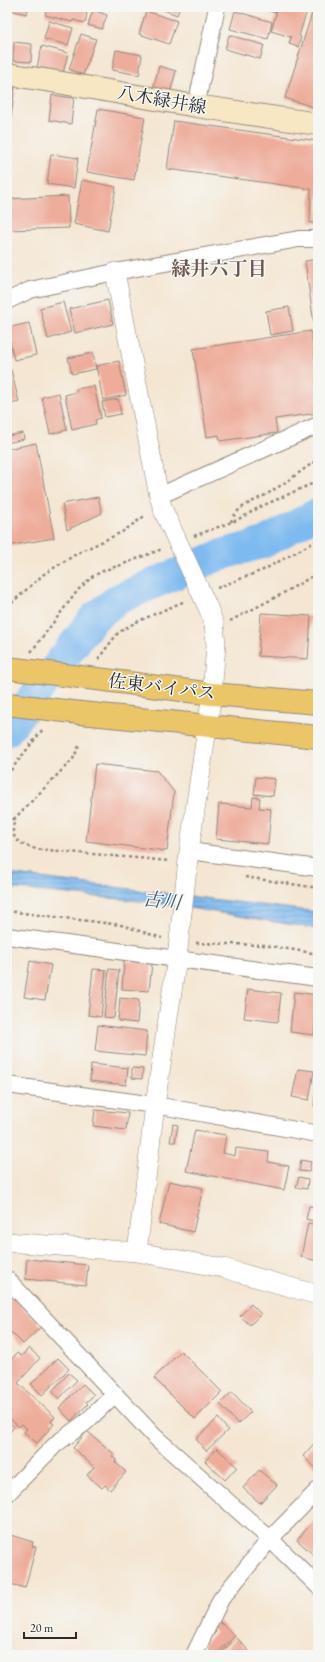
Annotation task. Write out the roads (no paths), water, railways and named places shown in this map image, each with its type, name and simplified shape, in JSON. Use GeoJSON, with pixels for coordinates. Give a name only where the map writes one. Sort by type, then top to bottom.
{"type":"FeatureCollection","features":[{"type":"Feature","properties":{"kind":"highway","name":"佐東バイパス"},"geometry":{"type":"LineString","coordinates":[[7,668],[100,672],[212,694],[318,703]]}},
{"type":"Feature","properties":{"kind":"highway","name":"佐東バイパス"},"geometry":{"type":"LineString","coordinates":[[7,704],[80,713],[318,737]]}},
{"type":"Feature","properties":{"kind":"main road","name":"八木緑井線"},"geometry":{"type":"LineString","coordinates":[[7,74],[51,80],[196,106],[318,124]]}},
{"type":"Feature","properties":{"kind":"street"},"geometry":{"type":"LineString","coordinates":[[196,106],[217,7]]}},
{"type":"Feature","properties":{"kind":"street"},"geometry":{"type":"LineString","coordinates":[[7,301],[30,290],[115,272],[299,240],[318,239]]}},
{"type":"Feature","properties":{"kind":"street"},"geometry":{"type":"LineString","coordinates":[[115,272],[158,507],[209,610],[220,623],[216,645],[212,694],[184,861],[177,958],[155,1105],[137,1252]]}},
{"type":"Feature","properties":{"kind":"street"},"geometry":{"type":"LineString","coordinates":[[158,507],[318,425]]}},
{"type":"Feature","properties":{"kind":"street"},"geometry":{"type":"LineString","coordinates":[[184,861],[318,868]]}},
{"type":"Feature","properties":{"kind":"street"},"geometry":{"type":"LineString","coordinates":[[7,936],[318,978]]}},
{"type":"Feature","properties":{"kind":"street"},"geometry":{"type":"LineString","coordinates":[[7,1085],[155,1105],[318,1134]]}},
{"type":"Feature","properties":{"kind":"street"},"geometry":{"type":"LineString","coordinates":[[7,1242],[137,1252],[223,1268],[318,1295]]}},
{"type":"Feature","properties":{"kind":"street"},"geometry":{"type":"LineString","coordinates":[[7,1279],[154,1436],[270,1539],[318,1586]]}},
{"type":"Feature","properties":{"kind":"street"},"geometry":{"type":"LineString","coordinates":[[7,1494],[56,1444],[86,1422],[115,1394]]}},
{"type":"Feature","properties":{"kind":"street"},"geometry":{"type":"LineString","coordinates":[[194,1655],[221,1599],[270,1539],[318,1490]]}},
{"type":"Feature","properties":{"kind":"water","name":"古川"},"geometry":{"type":"Polygon","coordinates":[[[7,874],[318,912],[318,929],[160,903],[7,888],[7,874]]]}},
{"type":"Feature","properties":{"kind":"waterway"},"geometry":{"type":"LineString","coordinates":[[7,731],[94,618],[118,599],[220,555],[263,543],[318,513]]}},
{"type":"Feature","properties":{"kind":"district","name":"緑井六丁目"},"geometry":{"type":"Point","coordinates":[219,268]}}]}
